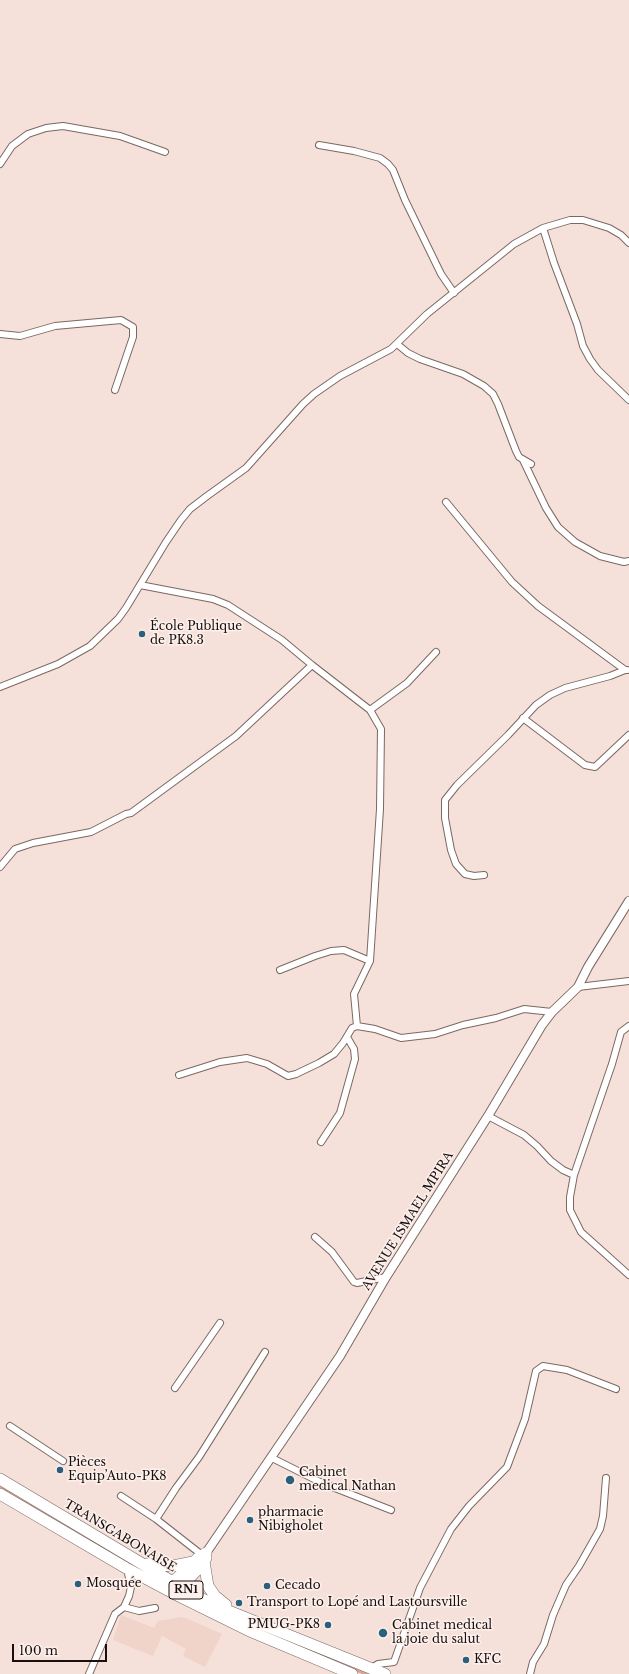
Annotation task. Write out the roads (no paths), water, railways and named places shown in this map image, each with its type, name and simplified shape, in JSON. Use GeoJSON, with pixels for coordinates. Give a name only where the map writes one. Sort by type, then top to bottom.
{"type":"FeatureCollection","features":[{"type":"Feature","properties":{"kind":"highway","name":"TRANSGABONAISE"},"geometry":{"type":"LineString","coordinates":[[0,1480],[143,1564],[173,1588],[252,1632],[352,1674]]}},
{"type":"Feature","properties":{"kind":"highway","name":"TRANSGABONAISE"},"geometry":{"type":"LineString","coordinates":[[0,1494],[126,1568],[245,1618],[385,1674]]}},
{"type":"Feature","properties":{"kind":"highway"},"geometry":{"type":"LineString","coordinates":[[143,1564],[167,1567],[178,1566],[202,1558]]}},
{"type":"Feature","properties":{"kind":"highway"},"geometry":{"type":"LineString","coordinates":[[173,1588],[202,1558]]}},
{"type":"Feature","properties":{"kind":"highway"},"geometry":{"type":"LineString","coordinates":[[202,1558],[206,1581],[211,1592],[220,1601],[245,1618]]}},
{"type":"Feature","properties":{"kind":"main road","name":"AVENUE ISMAEL MPIRA"},"geometry":{"type":"LineString","coordinates":[[202,1558],[272,1458],[340,1356],[386,1276],[488,1116],[542,1025],[552,1012],[578,987],[591,962],[629,901]]}},
{"type":"Feature","properties":{"kind":"street"},"geometry":{"type":"LineString","coordinates":[[0,164],[12,146],[28,134],[46,128],[63,126],[120,136],[165,152]]}},
{"type":"Feature","properties":{"kind":"street"},"geometry":{"type":"LineString","coordinates":[[319,145],[354,151],[380,158],[388,164],[393,170],[405,200],[442,274],[454,293]]}},
{"type":"Feature","properties":{"kind":"street"},"geometry":{"type":"LineString","coordinates":[[0,687],[58,664],[90,646],[118,619],[181,520],[207,496],[246,468],[303,404],[326,386],[378,357],[397,344],[427,314],[514,244],[543,228],[570,220],[583,220],[609,228],[629,242]]}},
{"type":"Feature","properties":{"kind":"street"},"geometry":{"type":"LineString","coordinates":[[543,228],[554,263],[577,324],[583,346],[598,370],[629,400]]}},
{"type":"Feature","properties":{"kind":"street"},"geometry":{"type":"LineString","coordinates":[[0,334],[20,336],[55,326],[121,320],[133,327],[133,338],[115,390]]}},
{"type":"Feature","properties":{"kind":"street"},"geometry":{"type":"LineString","coordinates":[[397,344],[408,353],[420,359],[463,374],[484,386],[493,394],[516,451],[522,459],[546,508],[558,527],[575,542],[600,556],[624,562],[629,561]]}},
{"type":"Feature","properties":{"kind":"street"},"geometry":{"type":"LineString","coordinates":[[522,459],[531,464]]}},
{"type":"Feature","properties":{"kind":"street"},"geometry":{"type":"LineString","coordinates":[[446,502],[512,582],[538,606],[627,670]]}},
{"type":"Feature","properties":{"kind":"street"},"geometry":{"type":"LineString","coordinates":[[140,585],[213,599],[228,604],[282,640],[370,710],[381,729],[382,750],[380,809],[370,961],[354,994],[357,1026]]}},
{"type":"Feature","properties":{"kind":"street"},"geometry":{"type":"LineString","coordinates":[[370,710],[407,682],[436,652]]}},
{"type":"Feature","properties":{"kind":"street"},"geometry":{"type":"LineString","coordinates":[[0,867],[15,849],[33,843],[91,832],[126,814],[131,813],[236,736],[312,665]]}},
{"type":"Feature","properties":{"kind":"street"},"geometry":{"type":"LineString","coordinates":[[484,875],[474,876],[464,874],[456,864],[451,850],[445,818],[445,800],[456,785],[508,735],[536,705],[550,695],[565,688],[627,670]]}},
{"type":"Feature","properties":{"kind":"street"},"geometry":{"type":"LineString","coordinates":[[523,718],[585,765],[595,767],[629,735]]}},
{"type":"Feature","properties":{"kind":"street"},"geometry":{"type":"LineString","coordinates":[[280,970],[332,951],[344,950],[370,961]]}},
{"type":"Feature","properties":{"kind":"street"},"geometry":{"type":"LineString","coordinates":[[578,987],[629,981]]}},
{"type":"Feature","properties":{"kind":"street"},"geometry":{"type":"LineString","coordinates":[[179,1075],[220,1062],[247,1058],[267,1064],[288,1076],[296,1074],[319,1063],[334,1054],[352,1028],[357,1026],[375,1029],[401,1038],[435,1034],[462,1025],[496,1018],[524,1009],[552,1012]]}},
{"type":"Feature","properties":{"kind":"street"},"geometry":{"type":"LineString","coordinates":[[629,1026],[621,1032],[612,1064],[574,1174],[570,1197],[570,1210],[581,1232],[629,1275]]}},
{"type":"Feature","properties":{"kind":"street"},"geometry":{"type":"LineString","coordinates":[[321,1142],[340,1113],[355,1059],[354,1048],[347,1037]]}},
{"type":"Feature","properties":{"kind":"street"},"geometry":{"type":"LineString","coordinates":[[488,1116],[524,1135],[551,1161],[563,1170],[574,1174]]}},
{"type":"Feature","properties":{"kind":"street"},"geometry":{"type":"LineString","coordinates":[[315,1237],[332,1252],[354,1282],[356,1283],[386,1276]]}},
{"type":"Feature","properties":{"kind":"street"},"geometry":{"type":"LineString","coordinates":[[175,1388],[220,1322]]}},
{"type":"Feature","properties":{"kind":"street"},"geometry":{"type":"LineString","coordinates":[[156,1519],[176,1488],[199,1457],[265,1352]]}},
{"type":"Feature","properties":{"kind":"street"},"geometry":{"type":"LineString","coordinates":[[370,1668],[378,1664],[394,1662],[420,1588],[451,1529],[469,1506],[508,1467],[525,1419],[536,1370],[544,1366],[567,1370],[616,1389]]}},
{"type":"Feature","properties":{"kind":"street"},"geometry":{"type":"LineString","coordinates":[[10,1426],[63,1461]]}},
{"type":"Feature","properties":{"kind":"street"},"geometry":{"type":"LineString","coordinates":[[272,1458],[322,1483],[392,1510]]}},
{"type":"Feature","properties":{"kind":"street"},"geometry":{"type":"LineString","coordinates":[[530,1674],[533,1662],[544,1644],[552,1615],[566,1585],[579,1566],[600,1529],[606,1478]]}},
{"type":"Feature","properties":{"kind":"street"},"geometry":{"type":"LineString","coordinates":[[121,1496],[156,1519],[202,1558]]}},
{"type":"Feature","properties":{"kind":"street"},"geometry":{"type":"LineString","coordinates":[[89,1674],[115,1614],[124,1607],[129,1596],[131,1587],[126,1568]]}},
{"type":"Feature","properties":{"kind":"street"},"geometry":{"type":"LineString","coordinates":[[124,1607],[139,1611],[155,1608]]}},
{"type":"Feature","properties":{"kind":"place","name":"École Publique de PK8.3"},"geometry":{"type":"Point","coordinates":[142,634]}},
{"type":"Feature","properties":{"kind":"place","name":"Pièces Equip’Auto-PK8"},"geometry":{"type":"Point","coordinates":[60,1470]}},
{"type":"Feature","properties":{"kind":"place","name":"Cabinet medical Nathan"},"geometry":{"type":"Point","coordinates":[290,1480]}},
{"type":"Feature","properties":{"kind":"place","name":"pharmacie Nibigholet"},"geometry":{"type":"Point","coordinates":[250,1520]}},
{"type":"Feature","properties":{"kind":"place","name":"Mosquée"},"geometry":{"type":"Point","coordinates":[78,1584]}},
{"type":"Feature","properties":{"kind":"place","name":"Cecado"},"geometry":{"type":"Point","coordinates":[267,1586]}},
{"type":"Feature","properties":{"kind":"place","name":"Transport to Lopé and Lastoursville"},"geometry":{"type":"Point","coordinates":[239,1603]}},
{"type":"Feature","properties":{"kind":"place","name":"PMUG-PK8"},"geometry":{"type":"Point","coordinates":[328,1625]}},
{"type":"Feature","properties":{"kind":"place","name":"Cabinet medical la joie du salut"},"geometry":{"type":"Point","coordinates":[383,1633]}},
{"type":"Feature","properties":{"kind":"place","name":"KFC"},"geometry":{"type":"Point","coordinates":[466,1660]}}]}
